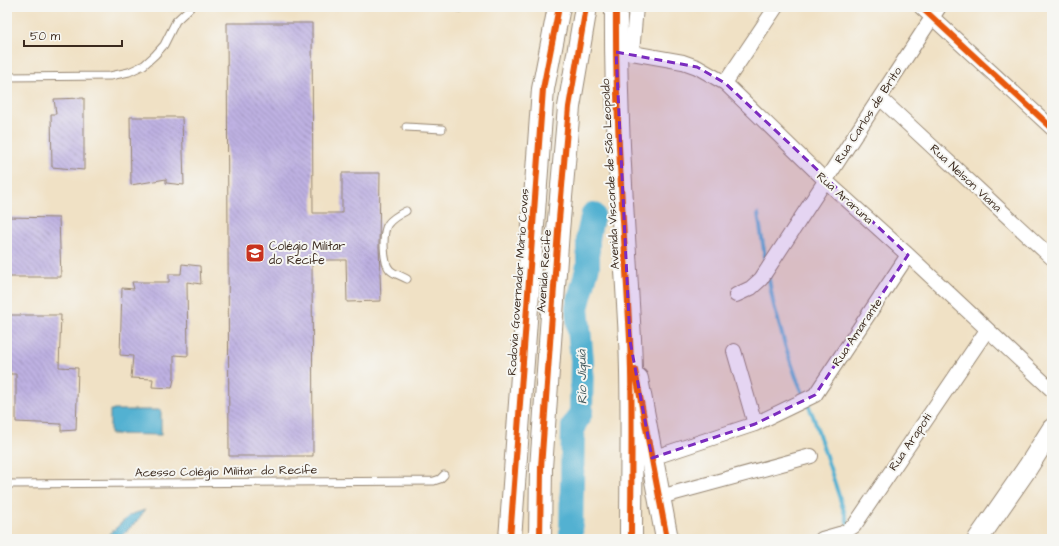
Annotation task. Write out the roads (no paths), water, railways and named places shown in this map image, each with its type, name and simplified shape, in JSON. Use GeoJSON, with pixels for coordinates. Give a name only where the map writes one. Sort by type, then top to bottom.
{"type":"FeatureCollection","features":[{"type":"Feature","properties":{"kind":"main road","name":"Avenida Recife"},"geometry":{"type":"LineString","coordinates":[[540,539],[541,468],[558,231],[569,107],[586,7]]}},
{"type":"Feature","properties":{"kind":"main road","name":"Avenida Visconde de São Leopoldo"},"geometry":{"type":"LineString","coordinates":[[616,7],[624,52],[617,110],[630,341],[632,431],[631,539]]}},
{"type":"Feature","properties":{"kind":"main road","name":"Rodovia Governador Mário Covas"},"geometry":{"type":"LineString","coordinates":[[510,539],[543,89],[556,14]]}},
{"type":"Feature","properties":{"kind":"main road","name":"Avenida Visconde de São Leopoldo"},"geometry":{"type":"LineString","coordinates":[[630,341],[667,539]]}},
{"type":"Feature","properties":{"kind":"street"},"geometry":{"type":"LineString","coordinates":[[624,52],[636,7]]}},
{"type":"Feature","properties":{"kind":"street"},"geometry":{"type":"LineString","coordinates":[[725,82],[776,7]]}},
{"type":"Feature","properties":{"kind":"street"},"geometry":{"type":"LineString","coordinates":[[921,7],[936,12],[1052,128]]}},
{"type":"Feature","properties":{"kind":"street","name":"Rua Carlos de Brito"},"geometry":{"type":"LineString","coordinates":[[736,295],[762,279],[936,12]]}},
{"type":"Feature","properties":{"kind":"street","name":"Rua Araruna"},"geometry":{"type":"LineString","coordinates":[[624,52],[683,62],[697,67],[725,82],[826,181],[908,255],[1052,390]]}},
{"type":"Feature","properties":{"kind":"street","name":"Rua Nelson Viana"},"geometry":{"type":"LineString","coordinates":[[880,98],[1052,258]]}},
{"type":"Feature","properties":{"kind":"street","name":"Rua Amarante"},"geometry":{"type":"LineString","coordinates":[[652,458],[755,424],[815,395],[908,255]]}},
{"type":"Feature","properties":{"kind":"street","name":"Rua Arapoti"},"geometry":{"type":"LineString","coordinates":[[822,539],[849,529],[987,330]]}},
{"type":"Feature","properties":{"kind":"street"},"geometry":{"type":"LineString","coordinates":[[734,351],[755,424]]}},
{"type":"Feature","properties":{"kind":"street"},"geometry":{"type":"LineString","coordinates":[[978,539],[1028,467],[1052,429]]}},
{"type":"Feature","properties":{"kind":"street"},"geometry":{"type":"LineString","coordinates":[[660,497],[811,456]]}},
{"type":"Feature","properties":{"kind":"lane"},"geometry":{"type":"LineString","coordinates":[[7,77],[110,76],[128,72],[144,65],[155,55],[164,45],[176,21],[191,7]]}},
{"type":"Feature","properties":{"kind":"lane"},"geometry":{"type":"LineString","coordinates":[[455,7],[464,7]]}},
{"type":"Feature","properties":{"kind":"lane"},"geometry":{"type":"LineString","coordinates":[[406,127],[442,130]]}},
{"type":"Feature","properties":{"kind":"lane"},"geometry":{"type":"LineString","coordinates":[[406,211],[390,221],[387,224],[384,233],[385,262],[390,269],[407,279]]}},
{"type":"Feature","properties":{"kind":"lane","name":"Acesso Colégio Militar do Recife"},"geometry":{"type":"LineString","coordinates":[[7,484],[434,481],[444,476]]}},
{"type":"Feature","properties":{"kind":"water"},"geometry":{"type":"Polygon","coordinates":[[[110,410],[161,410],[161,435],[110,434],[110,410]]]}},
{"type":"Feature","properties":{"kind":"water"},"geometry":{"type":"Polygon","coordinates":[[[145,510],[138,520],[118,539],[104,539],[130,515],[145,510]]]}},
{"type":"Feature","properties":{"kind":"waterway","name":"Rio Jiquiá"},"geometry":{"type":"LineString","coordinates":[[571,539],[573,427],[581,412],[582,360],[577,308],[588,266],[588,236],[593,214]]}},
{"type":"Feature","properties":{"kind":"waterway"},"geometry":{"type":"LineString","coordinates":[[758,214],[766,263]]}},
{"type":"Feature","properties":{"kind":"waterway"},"geometry":{"type":"LineString","coordinates":[[768,274],[773,302],[785,345],[796,377],[813,416],[853,539]]}},
{"type":"Feature","properties":{"kind":"place","name":"Colégio Militar do Recife"},"geometry":{"type":"Point","coordinates":[255,253]}}]}
